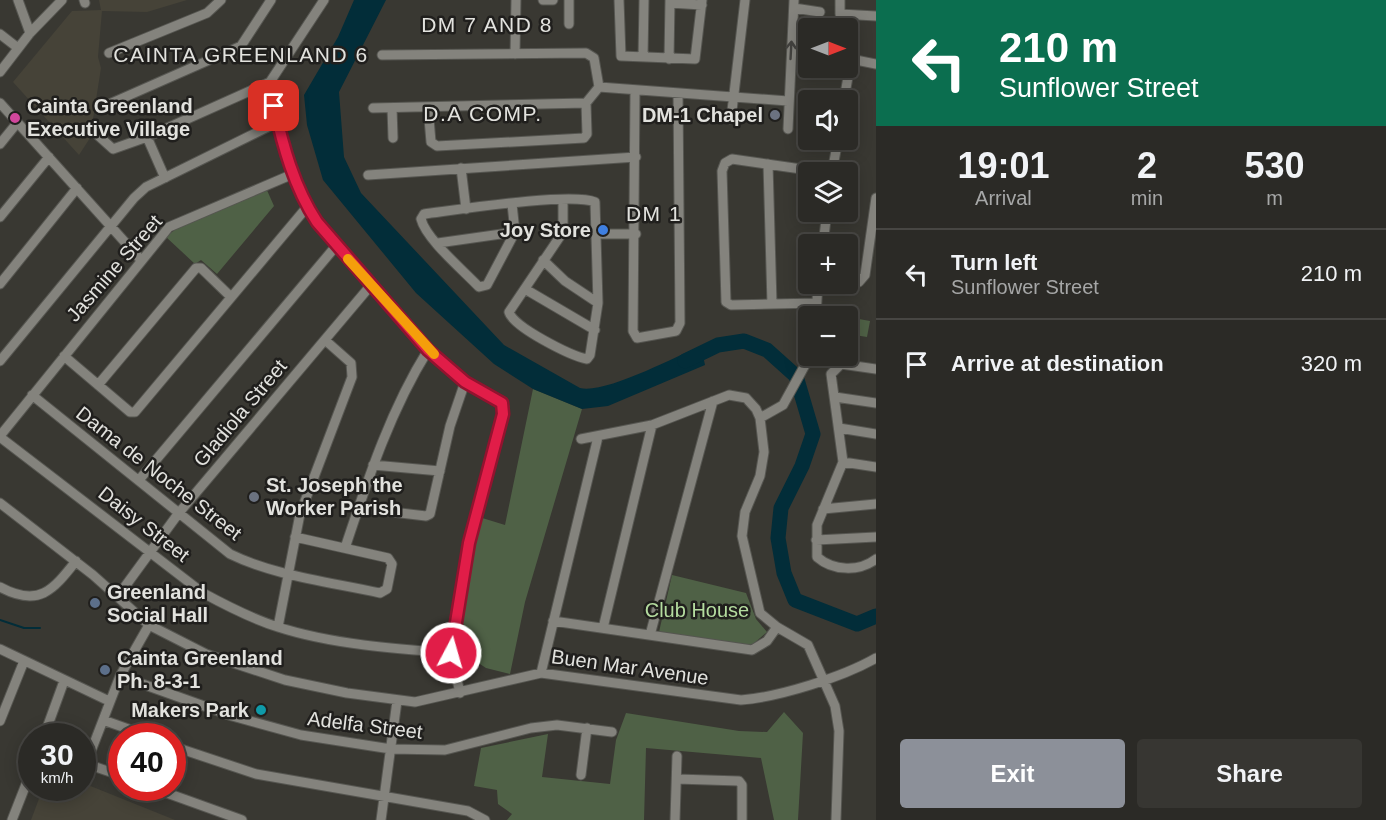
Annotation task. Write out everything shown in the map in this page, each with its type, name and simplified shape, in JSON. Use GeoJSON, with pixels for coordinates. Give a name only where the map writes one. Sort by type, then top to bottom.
{"type":"FeatureCollection","features":[{"type":"Feature","properties":{"kind":"street"},"geometry":{"type":"LineString","coordinates":[[18,0],[30,33]]}},
{"type":"Feature","properties":{"kind":"street"},"geometry":{"type":"LineString","coordinates":[[0,72],[53,4],[62,0]]}},
{"type":"Feature","properties":{"kind":"street"},"geometry":{"type":"LineString","coordinates":[[109,53],[207,13],[221,0]]}},
{"type":"Feature","properties":{"kind":"street"},"geometry":{"type":"LineString","coordinates":[[106,105],[242,45],[271,0]]}},
{"type":"Feature","properties":{"kind":"street"},"geometry":{"type":"LineString","coordinates":[[93,132],[111,149],[147,137],[270,82],[324,0]]}},
{"type":"Feature","properties":{"kind":"street"},"geometry":{"type":"LineString","coordinates":[[515,54],[516,0]]}},
{"type":"Feature","properties":{"kind":"street"},"geometry":{"type":"LineString","coordinates":[[543,0],[553,0]]}},
{"type":"Feature","properties":{"kind":"street"},"geometry":{"type":"LineString","coordinates":[[568,24],[569,0]]}},
{"type":"Feature","properties":{"kind":"street"},"geometry":{"type":"LineString","coordinates":[[619,0],[619,53],[621,56],[669,59],[696,58],[702,3],[670,2],[669,59]]}},
{"type":"Feature","properties":{"kind":"street"},"geometry":{"type":"LineString","coordinates":[[643,57],[644,0]]}},
{"type":"Feature","properties":{"kind":"street"},"geometry":{"type":"LineString","coordinates":[[730,119],[745,0]]}},
{"type":"Feature","properties":{"kind":"street"},"geometry":{"type":"LineString","coordinates":[[840,0],[840,14],[876,16]]}},
{"type":"Feature","properties":{"kind":"street"},"geometry":{"type":"LineString","coordinates":[[788,129],[794,4],[820,12]]}},
{"type":"Feature","properties":{"kind":"street"},"geometry":{"type":"LineString","coordinates":[[0,34],[18,48]]}},
{"type":"Feature","properties":{"kind":"street"},"geometry":{"type":"LineString","coordinates":[[382,55],[586,53],[594,58],[599,87],[586,103],[587,134],[584,138],[437,146],[431,142],[428,107]]}},
{"type":"Feature","properties":{"kind":"street"},"geometry":{"type":"LineString","coordinates":[[858,60],[876,64]]}},
{"type":"Feature","properties":{"kind":"street"},"geometry":{"type":"LineString","coordinates":[[270,82],[278,122],[293,174],[307,207],[336,246],[428,350],[465,382],[504,406],[469,543],[451,653],[460,693]]}},
{"type":"Feature","properties":{"kind":"street"},"geometry":{"type":"LineString","coordinates":[[599,87],[788,101]]}},
{"type":"Feature","properties":{"kind":"street"},"geometry":{"type":"LineString","coordinates":[[635,91],[636,234],[633,331],[637,338],[676,331],[680,323],[678,93]]}},
{"type":"Feature","properties":{"kind":"street"},"geometry":{"type":"LineString","coordinates":[[0,103],[141,260]]}},
{"type":"Feature","properties":{"kind":"street"},"geometry":{"type":"LineString","coordinates":[[373,108],[586,103]]}},
{"type":"Feature","properties":{"kind":"street"},"geometry":{"type":"LineString","coordinates":[[392,108],[393,138]]}},
{"type":"Feature","properties":{"kind":"street"},"geometry":{"type":"LineString","coordinates":[[0,361],[134,198],[146,188],[278,122]]}},
{"type":"Feature","properties":{"kind":"street"},"geometry":{"type":"LineString","coordinates":[[0,144],[17,123]]}},
{"type":"Feature","properties":{"kind":"street"},"geometry":{"type":"LineString","coordinates":[[147,137],[165,178]]}},
{"type":"Feature","properties":{"kind":"street"},"geometry":{"type":"LineString","coordinates":[[368,175],[636,157]]}},
{"type":"Feature","properties":{"kind":"street"},"geometry":{"type":"LineString","coordinates":[[0,217],[49,158]]}},
{"type":"Feature","properties":{"kind":"street"},"geometry":{"type":"LineString","coordinates":[[798,168],[732,159],[725,162],[722,171],[724,298],[731,305],[816,303],[817,294]]}},
{"type":"Feature","properties":{"kind":"street"},"geometry":{"type":"LineString","coordinates":[[768,164],[772,304]]}},
{"type":"Feature","properties":{"kind":"street"},"geometry":{"type":"LineString","coordinates":[[461,168],[466,209]]}},
{"type":"Feature","properties":{"kind":"street","name":"Jasmine Street"},"geometry":{"type":"LineString","coordinates":[[0,437],[141,260],[174,224],[293,174]]}},
{"type":"Feature","properties":{"kind":"street"},"geometry":{"type":"LineString","coordinates":[[0,284],[77,188]]}},
{"type":"Feature","properties":{"kind":"street"},"geometry":{"type":"LineString","coordinates":[[858,282],[865,275],[876,198]]}},
{"type":"Feature","properties":{"kind":"street"},"geometry":{"type":"LineString","coordinates":[[512,204],[515,232],[487,285],[478,287],[438,243],[423,225],[421,219],[424,214],[512,204],[563,200],[592,200],[597,204],[598,303],[590,356],[584,359],[557,348],[513,320],[509,312],[563,232],[563,200]]}},
{"type":"Feature","properties":{"kind":"street"},"geometry":{"type":"LineString","coordinates":[[64,356],[129,412],[135,412],[307,207]]}},
{"type":"Feature","properties":{"kind":"street"},"geometry":{"type":"LineString","coordinates":[[438,243],[515,232]]}},
{"type":"Feature","properties":{"kind":"street"},"geometry":{"type":"LineString","coordinates":[[598,234],[636,234]]}},
{"type":"Feature","properties":{"kind":"street"},"geometry":{"type":"LineString","coordinates":[[139,480],[336,246]]}},
{"type":"Feature","properties":{"kind":"street"},"geometry":{"type":"LineString","coordinates":[[543,260],[565,281],[598,303]]}},
{"type":"Feature","properties":{"kind":"street"},"geometry":{"type":"LineString","coordinates":[[98,385],[196,268],[201,268],[231,297]]}},
{"type":"Feature","properties":{"kind":"street","name":"Gladiola Street"},"geometry":{"type":"LineString","coordinates":[[118,596],[178,514],[371,285]]}},
{"type":"Feature","properties":{"kind":"street"},"geometry":{"type":"LineString","coordinates":[[525,289],[595,330]]}},
{"type":"Feature","properties":{"kind":"street"},"geometry":{"type":"LineString","coordinates":[[278,627],[300,514],[352,377],[351,363],[325,340]]}},
{"type":"Feature","properties":{"kind":"street"},"geometry":{"type":"LineString","coordinates":[[345,548],[373,465],[406,384],[428,350]]}},
{"type":"Feature","properties":{"kind":"street"},"geometry":{"type":"LineString","coordinates":[[760,418],[783,405],[804,366]]}},
{"type":"Feature","properties":{"kind":"street"},"geometry":{"type":"LineString","coordinates":[[876,369],[837,366],[831,374],[843,462],[817,525],[816,540],[817,557],[835,568],[862,566],[876,559]]}},
{"type":"Feature","properties":{"kind":"street"},"geometry":{"type":"LineString","coordinates":[[358,508],[426,516],[430,514],[450,426],[465,382]]}},
{"type":"Feature","properties":{"kind":"street","name":"Dama de Noche Street"},"geometry":{"type":"LineString","coordinates":[[32,395],[230,554],[251,564],[289,573],[384,593],[387,589],[392,560],[295,537]]}},
{"type":"Feature","properties":{"kind":"street"},"geometry":{"type":"LineString","coordinates":[[581,439],[652,425],[713,401],[737,395],[752,403],[760,418],[764,452],[762,468],[745,512],[742,536],[760,613],[777,627],[808,645],[835,706],[839,731],[836,820]]}},
{"type":"Feature","properties":{"kind":"street"},"geometry":{"type":"LineString","coordinates":[[835,397],[876,403]]}},
{"type":"Feature","properties":{"kind":"street"},"geometry":{"type":"LineString","coordinates":[[650,635],[713,401]]}},
{"type":"Feature","properties":{"kind":"street"},"geometry":{"type":"LineString","coordinates":[[603,628],[652,425]]}},
{"type":"Feature","properties":{"kind":"street"},"geometry":{"type":"LineString","coordinates":[[839,428],[876,434]]}},
{"type":"Feature","properties":{"kind":"street","name":"Daisy Street"},"geometry":{"type":"LineString","coordinates":[[0,437],[203,593],[278,627],[310,635],[451,653]]}},
{"type":"Feature","properties":{"kind":"street"},"geometry":{"type":"LineString","coordinates":[[540,673],[598,437]]}},
{"type":"Feature","properties":{"kind":"street"},"geometry":{"type":"LineString","coordinates":[[843,462],[876,467]]}},
{"type":"Feature","properties":{"kind":"street"},"geometry":{"type":"LineString","coordinates":[[373,465],[440,471]]}},
{"type":"Feature","properties":{"kind":"street","name":"Buen Mar Avenue"},"geometry":{"type":"LineString","coordinates":[[0,503],[76,561],[149,625],[206,654],[285,680],[397,701],[416,702],[540,673],[741,700],[760,699],[825,679],[876,658]]}},
{"type":"Feature","properties":{"kind":"street"},"geometry":{"type":"LineString","coordinates":[[823,509],[876,504]]}},
{"type":"Feature","properties":{"kind":"street"},"geometry":{"type":"LineString","coordinates":[[816,540],[876,537]]}},
{"type":"Feature","properties":{"kind":"street"},"geometry":{"type":"LineString","coordinates":[[0,587],[22,595],[41,595],[53,590],[76,561]]}},
{"type":"Feature","properties":{"kind":"street"},"geometry":{"type":"LineString","coordinates":[[553,621],[752,650],[767,641],[777,627]]}},
{"type":"Feature","properties":{"kind":"street"},"geometry":{"type":"LineString","coordinates":[[108,771],[90,765],[88,759],[120,676],[149,625]]}},
{"type":"Feature","properties":{"kind":"street"},"geometry":{"type":"LineString","coordinates":[[0,649],[110,701]]}},
{"type":"Feature","properties":{"kind":"street"},"geometry":{"type":"LineString","coordinates":[[0,721],[24,661]]}},
{"type":"Feature","properties":{"kind":"street","name":"Adelfa Street"},"geometry":{"type":"LineString","coordinates":[[120,676],[232,716],[301,735],[392,749],[445,750],[531,728],[557,725],[612,732]]}},
{"type":"Feature","properties":{"kind":"street"},"geometry":{"type":"LineString","coordinates":[[49,723],[64,681]]}},
{"type":"Feature","properties":{"kind":"street"},"geometry":{"type":"LineString","coordinates":[[381,820],[397,701]]}},
{"type":"Feature","properties":{"kind":"street"},"geometry":{"type":"LineString","coordinates":[[103,720],[111,723]]}},
{"type":"Feature","properties":{"kind":"street"},"geometry":{"type":"LineString","coordinates":[[580,775],[587,728]]}},
{"type":"Feature","properties":{"kind":"street"},"geometry":{"type":"LineString","coordinates":[[186,751],[256,774],[468,811],[485,820]]}},
{"type":"Feature","properties":{"kind":"street"},"geometry":{"type":"LineString","coordinates":[[675,820],[677,756]]}},
{"type":"Feature","properties":{"kind":"street"},"geometry":{"type":"LineString","coordinates":[[677,779],[739,781],[742,785],[742,820]]}},
{"type":"Feature","properties":{"kind":"street"},"geometry":{"type":"LineString","coordinates":[[186,800],[242,820]]}},
{"type":"Feature","properties":{"kind":"street"},"geometry":{"type":"LineString","coordinates":[[12,820],[19,801]]}},
{"type":"Feature","properties":{"kind":"shaded area"},"geometry":{"type":"Polygon","coordinates":[[[99,0],[187,0],[147,12],[102,11],[98,57],[101,68],[90,138],[79,155],[13,82],[72,11],[101,10],[99,0]]]}},
{"type":"Feature","properties":{"kind":"shaded area"},"geometry":{"type":"Polygon","coordinates":[[[96,788],[108,793],[108,801],[128,801],[175,820],[31,820],[38,801],[96,801],[96,788]]]}},
{"type":"Feature","properties":{"kind":"green space"},"geometry":{"type":"Polygon","coordinates":[[[266,188],[274,206],[217,274],[201,260],[195,264],[166,237],[183,223],[266,188]]]}},
{"type":"Feature","properties":{"kind":"green space"},"geometry":{"type":"Polygon","coordinates":[[[858,319],[870,321],[867,337],[858,336],[858,319]]]}},
{"type":"Feature","properties":{"kind":"green space"},"geometry":{"type":"Polygon","coordinates":[[[533,389],[582,409],[525,602],[510,674],[486,668],[454,647],[479,517],[505,525],[533,389]]]}},
{"type":"Feature","properties":{"kind":"green space","name":"Club House"},"geometry":{"type":"Polygon","coordinates":[[[672,575],[746,593],[756,619],[767,632],[752,645],[659,632],[672,575]]]}},
{"type":"Feature","properties":{"kind":"green space"},"geometry":{"type":"Polygon","coordinates":[[[784,712],[803,733],[798,820],[774,820],[761,758],[646,748],[644,820],[507,820],[512,814],[498,804],[497,790],[474,786],[481,748],[548,734],[542,777],[610,784],[616,740],[626,713],[739,731],[767,732],[784,712]]]}},
{"type":"Feature","properties":{"kind":"water"},"geometry":{"type":"Polygon","coordinates":[[[354,0],[386,0],[339,92],[344,157],[361,193],[504,345],[580,388],[606,386],[701,346],[705,365],[608,406],[582,409],[533,389],[494,364],[416,293],[323,180],[307,125],[304,95],[338,37],[354,0]]]}},
{"type":"Feature","properties":{"kind":"waterway"},"geometry":{"type":"LineString","coordinates":[[685,361],[718,345],[744,341],[767,350],[796,376],[813,434],[802,466],[781,508],[778,538],[784,573],[795,600],[857,624],[876,616]]}},
{"type":"Feature","properties":{"kind":"waterway"},"geometry":{"type":"LineString","coordinates":[[0,620],[24,628],[40,628]]}},
{"type":"Feature","properties":{"kind":"slow traffic"},"geometry":{"type":"LineString","coordinates":[[348,259],[434,354]]}},
{"type":"Feature","properties":{"kind":"place","name":"DM-1 Chapel"},"geometry":{"type":"Point","coordinates":[775,115]}},
{"type":"Feature","properties":{"kind":"place","name":"Cainta Greenland Executive Village"},"geometry":{"type":"Point","coordinates":[15,118]}},
{"type":"Feature","properties":{"kind":"place","name":"Joy Store"},"geometry":{"type":"Point","coordinates":[603,230]}},
{"type":"Feature","properties":{"kind":"place","name":"St. Joseph the Worker Parish"},"geometry":{"type":"Point","coordinates":[254,497]}},
{"type":"Feature","properties":{"kind":"place","name":"Greenland Social Hall"},"geometry":{"type":"Point","coordinates":[95,603]}},
{"type":"Feature","properties":{"kind":"place","name":"Cainta Greenland Ph. 8-3-1"},"geometry":{"type":"Point","coordinates":[105,670]}},
{"type":"Feature","properties":{"kind":"place","name":"Makers Park"},"geometry":{"type":"Point","coordinates":[261,710]}},
{"type":"Feature","properties":{"kind":"district","name":"DM 7 AND 8"},"geometry":{"type":"Point","coordinates":[487,25]}},
{"type":"Feature","properties":{"kind":"district","name":"CAINTA GREENLAND 6"},"geometry":{"type":"Point","coordinates":[241,55]}},
{"type":"Feature","properties":{"kind":"district","name":"D.A COMP."},"geometry":{"type":"Point","coordinates":[483,114]}},
{"type":"Feature","properties":{"kind":"district","name":"DM 1"},"geometry":{"type":"Point","coordinates":[654,214]}},
{"type":"Feature","properties":{"kind":"route"},"geometry":{"type":"LineString","coordinates":[[274,106],[293,174],[307,207],[317,222],[428,350],[465,382],[504,406],[469,543],[451,641],[451,653]]}}]}
